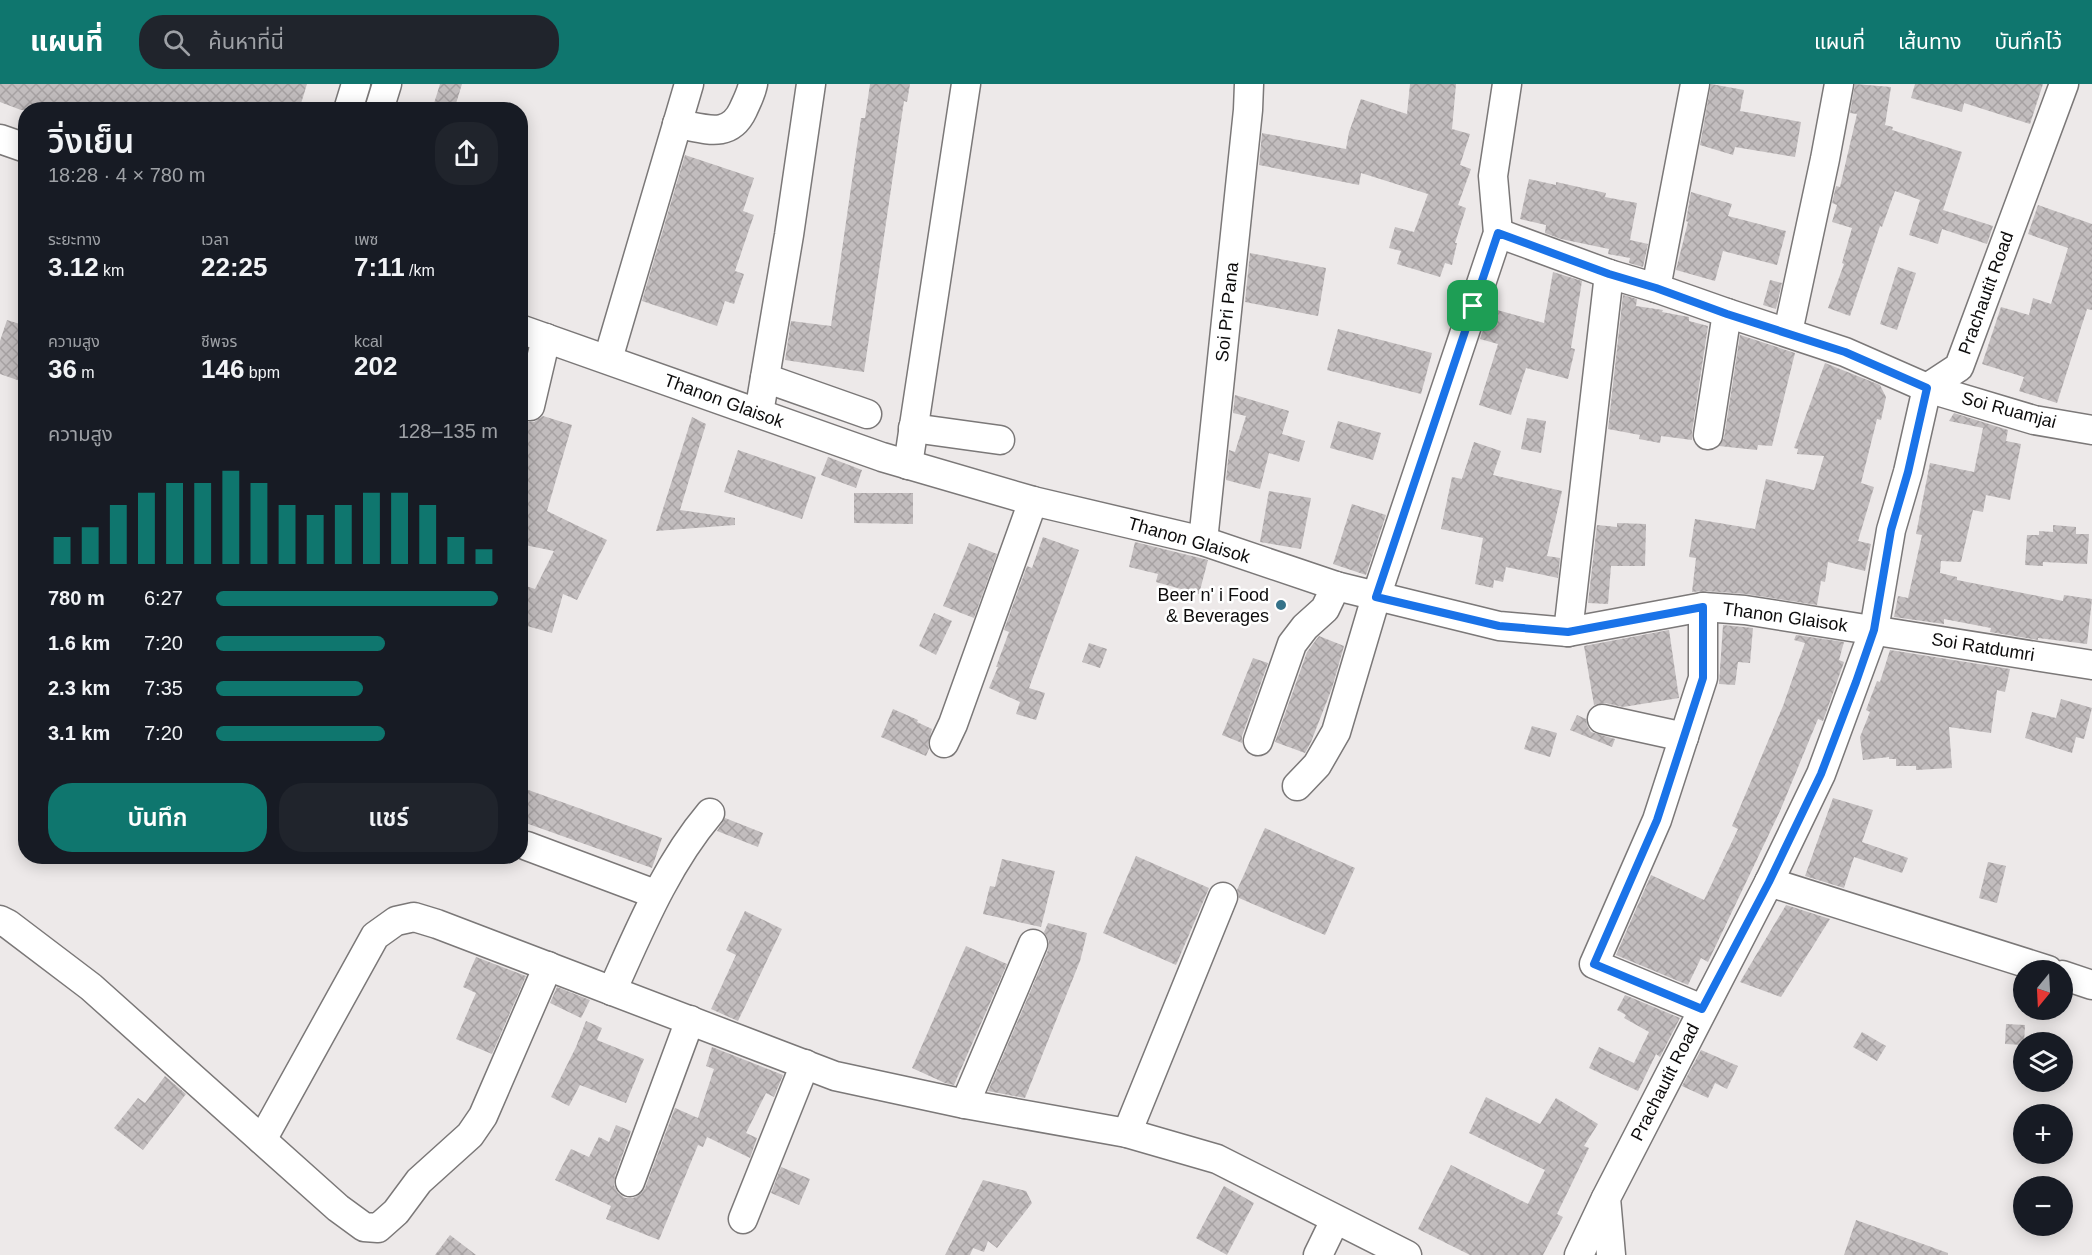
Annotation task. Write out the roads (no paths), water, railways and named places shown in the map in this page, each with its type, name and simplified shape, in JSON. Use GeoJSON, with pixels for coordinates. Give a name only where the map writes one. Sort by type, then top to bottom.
{"type":"FeatureCollection","features":[{"type":"Feature","properties":{"kind":"street"},"geometry":{"type":"LineString","coordinates":[[350,102],[356,84]]}},
{"type":"Feature","properties":{"kind":"street"},"geometry":{"type":"LineString","coordinates":[[381,102],[387,84]]}},
{"type":"Feature","properties":{"kind":"street"},"geometry":{"type":"LineString","coordinates":[[608,359],[689,84]]}},
{"type":"Feature","properties":{"kind":"street"},"geometry":{"type":"LineString","coordinates":[[677,124],[721,130],[731,127],[739,119],[751,94],[753,84]]}},
{"type":"Feature","properties":{"kind":"street"},"geometry":{"type":"LineString","coordinates":[[759,413],[812,84]]}},
{"type":"Feature","properties":{"kind":"street"},"geometry":{"type":"LineString","coordinates":[[908,465],[966,84]]}},
{"type":"Feature","properties":{"kind":"street","name":"Soi Pri Pana"},"geometry":{"type":"LineString","coordinates":[[1203,541],[1249,84]]}},
{"type":"Feature","properties":{"kind":"street"},"geometry":{"type":"LineString","coordinates":[[1297,786],[1317,765],[1336,732],[1376,597],[1498,233],[1493,176],[1507,84]]}},
{"type":"Feature","properties":{"kind":"street"},"geometry":{"type":"LineString","coordinates":[[1656,288],[1695,84]]}},
{"type":"Feature","properties":{"kind":"street"},"geometry":{"type":"LineString","coordinates":[[1788,332],[1839,84]]}},
{"type":"Feature","properties":{"kind":"street","name":"Prachautit Road"},"geometry":{"type":"LineString","coordinates":[[1579,1255],[1702,1009],[1769,882],[1821,774],[1874,630],[1891,530],[1908,472],[1927,388],[1959,367],[2064,84]]}},
{"type":"Feature","properties":{"kind":"street"},"geometry":{"type":"LineString","coordinates":[[0,139],[18,145]]}},
{"type":"Feature","properties":{"kind":"street","name":"Soi Ruamjai"},"geometry":{"type":"LineString","coordinates":[[1498,233],[1609,274],[1845,352],[1927,388],[2034,420],[2092,430]]}},
{"type":"Feature","properties":{"kind":"street"},"geometry":{"type":"LineString","coordinates":[[1568,632],[1609,274]]}},
{"type":"Feature","properties":{"kind":"street"},"geometry":{"type":"LineString","coordinates":[[1708,435],[1727,314]]}},
{"type":"Feature","properties":{"kind":"street"},"geometry":{"type":"LineString","coordinates":[[530,406],[533,334]]}},
{"type":"Feature","properties":{"kind":"street","name":"Thanon Glaisok"},"geometry":{"type":"LineString","coordinates":[[533,334],[908,465],[1033,501],[1203,541],[1336,586],[1376,597],[1499,626],[1568,632],[1703,607],[1745,610],[1874,630]]}},
{"type":"Feature","properties":{"kind":"street"},"geometry":{"type":"LineString","coordinates":[[765,378],[867,414]]}},
{"type":"Feature","properties":{"kind":"street"},"geometry":{"type":"LineString","coordinates":[[913,428],[1000,440]]}},
{"type":"Feature","properties":{"kind":"street"},"geometry":{"type":"LineString","coordinates":[[944,743],[953,724],[1033,501]]}},
{"type":"Feature","properties":{"kind":"street"},"geometry":{"type":"LineString","coordinates":[[1258,741],[1292,644],[1325,609],[1336,586]]}},
{"type":"Feature","properties":{"kind":"street"},"geometry":{"type":"LineString","coordinates":[[1702,1009],[1594,964],[1657,820],[1703,678],[1703,607]]}},
{"type":"Feature","properties":{"kind":"street","name":"Soi Ratdumri"},"geometry":{"type":"LineString","coordinates":[[1874,630],[2092,664]]}},
{"type":"Feature","properties":{"kind":"street"},"geometry":{"type":"LineString","coordinates":[[1602,718],[1684,737]]}},
{"type":"Feature","properties":{"kind":"street"},"geometry":{"type":"LineString","coordinates":[[612,991],[656,894],[694,831],[710,813]]}},
{"type":"Feature","properties":{"kind":"street"},"geometry":{"type":"LineString","coordinates":[[528,846],[656,894]]}},
{"type":"Feature","properties":{"kind":"street"},"geometry":{"type":"LineString","coordinates":[[1769,882],[2016,960]]}},
{"type":"Feature","properties":{"kind":"street"},"geometry":{"type":"LineString","coordinates":[[1127,1133],[1223,897]]}},
{"type":"Feature","properties":{"kind":"street"},"geometry":{"type":"LineString","coordinates":[[262,1140],[375,936],[396,921],[414,917],[848,1080],[1127,1133],[1217,1159],[1407,1255]]}},
{"type":"Feature","properties":{"kind":"street"},"geometry":{"type":"LineString","coordinates":[[0,920],[91,987],[338,1208],[364,1227],[378,1228],[396,1212],[419,1181],[470,1135],[483,1116],[548,966]]}},
{"type":"Feature","properties":{"kind":"street"},"geometry":{"type":"LineString","coordinates":[[965,1104],[1033,944]]}},
{"type":"Feature","properties":{"kind":"street"},"geometry":{"type":"LineString","coordinates":[[2073,979],[2092,985]]}},
{"type":"Feature","properties":{"kind":"street"},"geometry":{"type":"LineString","coordinates":[[630,1182],[690,1020]]}},
{"type":"Feature","properties":{"kind":"street"},"geometry":{"type":"LineString","coordinates":[[743,1219],[805,1064]]}},
{"type":"Feature","properties":{"kind":"street"},"geometry":{"type":"LineString","coordinates":[[1606,1198],[1611,1255]]}},
{"type":"Feature","properties":{"kind":"street"},"geometry":{"type":"LineString","coordinates":[[1318,1255],[1335,1220]]}},
{"type":"Feature","properties":{"kind":"place","name":"Beer n' i Food & Beverages"},"geometry":{"type":"Point","coordinates":[1281,605]}}]}
